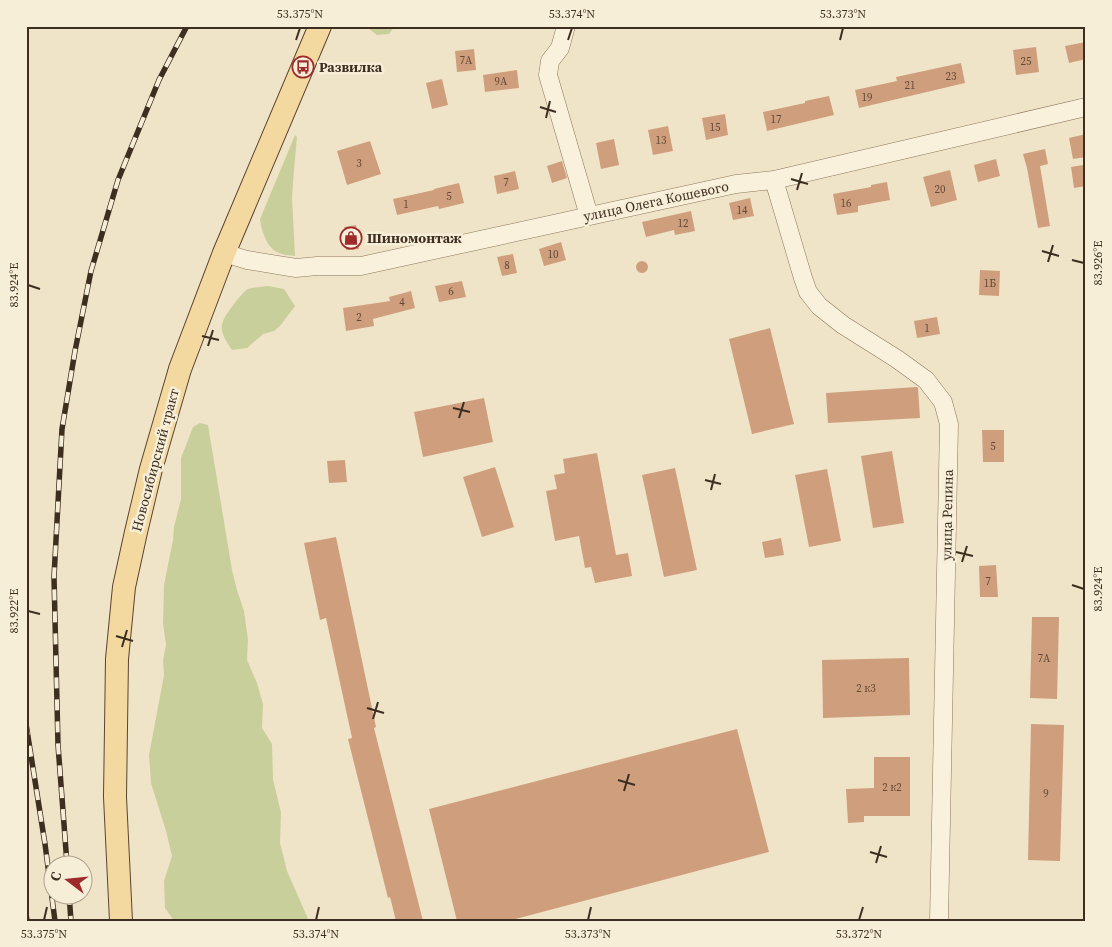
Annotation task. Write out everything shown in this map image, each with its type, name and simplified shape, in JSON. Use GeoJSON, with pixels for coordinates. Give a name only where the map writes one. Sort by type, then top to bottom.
{"type":"FeatureCollection","features":[{"type":"Feature","properties":{"kind":"main road","name":"Новосибирский тракт"},"geometry":{"type":"LineString","coordinates":[[121,921],[115,797],[116,668],[124,587],[151,469],[180,369],[224,253],[320,26]]}},
{"type":"Feature","properties":{"kind":"street"},"geometry":{"type":"LineString","coordinates":[[566,26],[560,48],[550,61],[548,75],[589,216]]}},
{"type":"Feature","properties":{"kind":"street","name":"улица Олега Кошевого"},"geometry":{"type":"LineString","coordinates":[[224,253],[247,260],[296,268],[361,266],[736,184],[774,180],[1086,106]]}},
{"type":"Feature","properties":{"kind":"street","name":"улица Репина"},"geometry":{"type":"LineString","coordinates":[[774,180],[800,270],[808,292],[818,306],[926,380],[943,402],[949,424],[940,921]]}},
{"type":"Feature","properties":{"kind":"green space"},"geometry":{"type":"Polygon","coordinates":[[[365,26],[395,26],[389,34],[377,35],[365,26]]]}},
{"type":"Feature","properties":{"kind":"green space"},"geometry":{"type":"Polygon","coordinates":[[[295,135],[297,137],[292,197],[295,256],[275,251],[269,245],[264,236],[260,219],[295,135]]]}},
{"type":"Feature","properties":{"kind":"green space"},"geometry":{"type":"Polygon","coordinates":[[[268,286],[284,289],[295,306],[274,331],[263,334],[247,348],[232,350],[222,331],[225,317],[246,290],[268,286]]]}},
{"type":"Feature","properties":{"kind":"green space"},"geometry":{"type":"Polygon","coordinates":[[[200,423],[208,425],[232,570],[244,611],[248,640],[247,660],[257,683],[263,704],[262,728],[272,744],[273,779],[281,813],[280,843],[287,871],[309,921],[174,921],[165,908],[164,881],[172,856],[151,783],[149,755],[164,675],[163,660],[166,645],[163,623],[164,585],[181,499],[181,458],[193,427],[200,423]]]}},
{"type":"Feature","properties":{"kind":"building"},"geometry":{"type":"Polygon","coordinates":[[[1086,42],[1086,59],[1069,63],[1065,46],[1086,42]]]}},
{"type":"Feature","properties":{"kind":"building"},"geometry":{"type":"Polygon","coordinates":[[[1036,47],[1039,72],[1016,75],[1013,50],[1036,47]]]}},
{"type":"Feature","properties":{"kind":"building"},"geometry":{"type":"Polygon","coordinates":[[[474,49],[476,70],[457,72],[455,51],[474,49]]]}},
{"type":"Feature","properties":{"kind":"building"},"geometry":{"type":"Polygon","coordinates":[[[961,63],[965,83],[859,108],[855,90],[897,81],[896,77],[961,63]]]}},
{"type":"Feature","properties":{"kind":"building"},"geometry":{"type":"Polygon","coordinates":[[[517,70],[519,88],[485,92],[483,75],[517,70]]]}},
{"type":"Feature","properties":{"kind":"building"},"geometry":{"type":"Polygon","coordinates":[[[442,79],[448,105],[432,109],[426,83],[442,79]]]}},
{"type":"Feature","properties":{"kind":"building"},"geometry":{"type":"Polygon","coordinates":[[[829,96],[834,115],[767,131],[763,112],[829,96]]]}},
{"type":"Feature","properties":{"kind":"building"},"geometry":{"type":"Polygon","coordinates":[[[725,114],[728,135],[706,140],[702,118],[725,114]]]}},
{"type":"Feature","properties":{"kind":"building"},"geometry":{"type":"Polygon","coordinates":[[[668,126],[673,151],[653,155],[648,130],[668,126]]]}},
{"type":"Feature","properties":{"kind":"building"},"geometry":{"type":"Polygon","coordinates":[[[1086,134],[1086,157],[1073,159],[1069,138],[1086,134]]]}},
{"type":"Feature","properties":{"kind":"building"},"geometry":{"type":"Polygon","coordinates":[[[614,139],[619,165],[601,169],[596,143],[614,139]]]}},
{"type":"Feature","properties":{"kind":"building"},"geometry":{"type":"Polygon","coordinates":[[[370,141],[381,174],[347,185],[337,151],[370,141]]]}},
{"type":"Feature","properties":{"kind":"building"},"geometry":{"type":"Polygon","coordinates":[[[1045,149],[1048,164],[1040,166],[1050,226],[1038,228],[1023,154],[1045,149]]]}},
{"type":"Feature","properties":{"kind":"building"},"geometry":{"type":"Polygon","coordinates":[[[996,159],[1000,176],[978,182],[974,165],[996,159]]]}},
{"type":"Feature","properties":{"kind":"building"},"geometry":{"type":"Polygon","coordinates":[[[562,161],[567,178],[552,183],[547,166],[562,161]]]}},
{"type":"Feature","properties":{"kind":"building"},"geometry":{"type":"Polygon","coordinates":[[[1083,165],[1086,186],[1074,188],[1071,167],[1083,165]]]}},
{"type":"Feature","properties":{"kind":"building"},"geometry":{"type":"Polygon","coordinates":[[[950,170],[957,200],[931,207],[923,177],[950,170]]]}},
{"type":"Feature","properties":{"kind":"building"},"geometry":{"type":"Polygon","coordinates":[[[515,171],[519,189],[497,194],[494,176],[515,171]]]}},
{"type":"Feature","properties":{"kind":"building"},"geometry":{"type":"Polygon","coordinates":[[[887,182],[890,200],[858,206],[858,212],[837,215],[833,194],[887,182]]]}},
{"type":"Feature","properties":{"kind":"building"},"geometry":{"type":"Polygon","coordinates":[[[459,183],[464,203],[439,209],[438,206],[397,215],[393,199],[459,183]]]}},
{"type":"Feature","properties":{"kind":"building"},"geometry":{"type":"Polygon","coordinates":[[[750,198],[754,216],[733,220],[729,203],[750,198]]]}},
{"type":"Feature","properties":{"kind":"building"},"geometry":{"type":"Polygon","coordinates":[[[691,211],[695,231],[675,235],[674,230],[646,237],[642,222],[691,211]]]}},
{"type":"Feature","properties":{"kind":"building","name":"Шиномонтаж"},"geometry":{"type":"Polygon","coordinates":[[[356,225],[359,249],[346,250],[344,227],[356,225]]]}},
{"type":"Feature","properties":{"kind":"building"},"geometry":{"type":"Polygon","coordinates":[[[561,242],[566,260],[544,266],[539,249],[561,242]]]}},
{"type":"Feature","properties":{"kind":"building"},"geometry":{"type":"Polygon","coordinates":[[[513,254],[517,273],[502,276],[497,257],[513,254]]]}},
{"type":"Feature","properties":{"kind":"building"},"geometry":{"type":"Polygon","coordinates":[[[640,261],[644,261],[648,267],[644,273],[640,273],[636,269],[636,265],[640,261]]]}},
{"type":"Feature","properties":{"kind":"building"},"geometry":{"type":"Polygon","coordinates":[[[980,270],[1000,271],[999,296],[979,295],[980,270]]]}},
{"type":"Feature","properties":{"kind":"building"},"geometry":{"type":"Polygon","coordinates":[[[462,281],[466,297],[439,302],[435,286],[462,281]]]}},
{"type":"Feature","properties":{"kind":"building"},"geometry":{"type":"Polygon","coordinates":[[[411,291],[415,308],[373,319],[374,326],[346,331],[343,308],[390,301],[389,297],[411,291]]]}},
{"type":"Feature","properties":{"kind":"building"},"geometry":{"type":"Polygon","coordinates":[[[937,317],[940,334],[917,338],[914,321],[937,317]]]}},
{"type":"Feature","properties":{"kind":"building"},"geometry":{"type":"Polygon","coordinates":[[[770,328],[794,424],[752,434],[729,339],[770,328]]]}},
{"type":"Feature","properties":{"kind":"building"},"geometry":{"type":"Polygon","coordinates":[[[917,387],[920,418],[828,423],[826,393],[917,387]]]}},
{"type":"Feature","properties":{"kind":"building"},"geometry":{"type":"Polygon","coordinates":[[[484,398],[493,442],[423,457],[414,412],[484,398]]]}},
{"type":"Feature","properties":{"kind":"building"},"geometry":{"type":"Polygon","coordinates":[[[982,430],[1004,430],[1004,462],[983,462],[982,430]]]}},
{"type":"Feature","properties":{"kind":"building"},"geometry":{"type":"Polygon","coordinates":[[[892,451],[904,523],[873,528],[861,456],[892,451]]]}},
{"type":"Feature","properties":{"kind":"building"},"geometry":{"type":"Polygon","coordinates":[[[597,453],[616,555],[628,553],[632,576],[595,583],[591,567],[585,568],[579,536],[555,541],[546,491],[557,489],[554,475],[565,473],[563,459],[597,453]]]}},
{"type":"Feature","properties":{"kind":"building"},"geometry":{"type":"Polygon","coordinates":[[[345,460],[347,482],[329,483],[327,461],[345,460]]]}},
{"type":"Feature","properties":{"kind":"building"},"geometry":{"type":"Polygon","coordinates":[[[495,467],[514,527],[482,537],[463,477],[495,467]]]}},
{"type":"Feature","properties":{"kind":"building"},"geometry":{"type":"Polygon","coordinates":[[[675,468],[697,570],[664,577],[642,475],[675,468]]]}},
{"type":"Feature","properties":{"kind":"building"},"geometry":{"type":"Polygon","coordinates":[[[827,469],[841,541],[809,547],[795,475],[827,469]]]}},
{"type":"Feature","properties":{"kind":"building"},"geometry":{"type":"Polygon","coordinates":[[[336,537],[376,727],[374,728],[423,921],[396,921],[390,897],[388,898],[348,739],[352,738],[326,618],[320,620],[304,543],[336,537]]]}},
{"type":"Feature","properties":{"kind":"building"},"geometry":{"type":"Polygon","coordinates":[[[781,538],[784,555],[765,558],[762,542],[781,538]]]}},
{"type":"Feature","properties":{"kind":"building"},"geometry":{"type":"Polygon","coordinates":[[[996,565],[998,597],[980,597],[979,566],[996,565]]]}},
{"type":"Feature","properties":{"kind":"building"},"geometry":{"type":"Polygon","coordinates":[[[1032,617],[1059,617],[1057,699],[1030,698],[1032,617]]]}},
{"type":"Feature","properties":{"kind":"building"},"geometry":{"type":"Polygon","coordinates":[[[909,658],[910,715],[823,718],[822,660],[909,658]]]}},
{"type":"Feature","properties":{"kind":"building"},"geometry":{"type":"Polygon","coordinates":[[[1031,724],[1064,725],[1060,861],[1028,860],[1031,724]]]}},
{"type":"Feature","properties":{"kind":"building"},"geometry":{"type":"Polygon","coordinates":[[[737,729],[769,852],[508,921],[457,921],[429,809],[737,729]]]}},
{"type":"Feature","properties":{"kind":"building"},"geometry":{"type":"Polygon","coordinates":[[[874,757],[910,757],[910,816],[864,816],[864,822],[848,823],[846,789],[874,788],[874,757]]]}},
{"type":"Feature","properties":{"kind":"railway"},"geometry":{"type":"LineString","coordinates":[[66,854],[58,745],[54,577],[62,429],[91,271],[118,180],[159,80],[187,26]]}},
{"type":"Feature","properties":{"kind":"railway"},"geometry":{"type":"LineString","coordinates":[[26,724],[55,921]]}},
{"type":"Feature","properties":{"kind":"railway"},"geometry":{"type":"LineString","coordinates":[[70,904],[71,921]]}},
{"type":"Feature","properties":{"kind":"railway"},"geometry":{"type":"LineString","coordinates":[[26,914],[27,921]]}},
{"type":"Feature","properties":{"kind":"place","name":"Развилка"},"geometry":{"type":"Point","coordinates":[303,67]}},
{"type":"Feature","properties":{"kind":"place","name":"Шиномонтаж"},"geometry":{"type":"Point","coordinates":[351,238]}}]}
